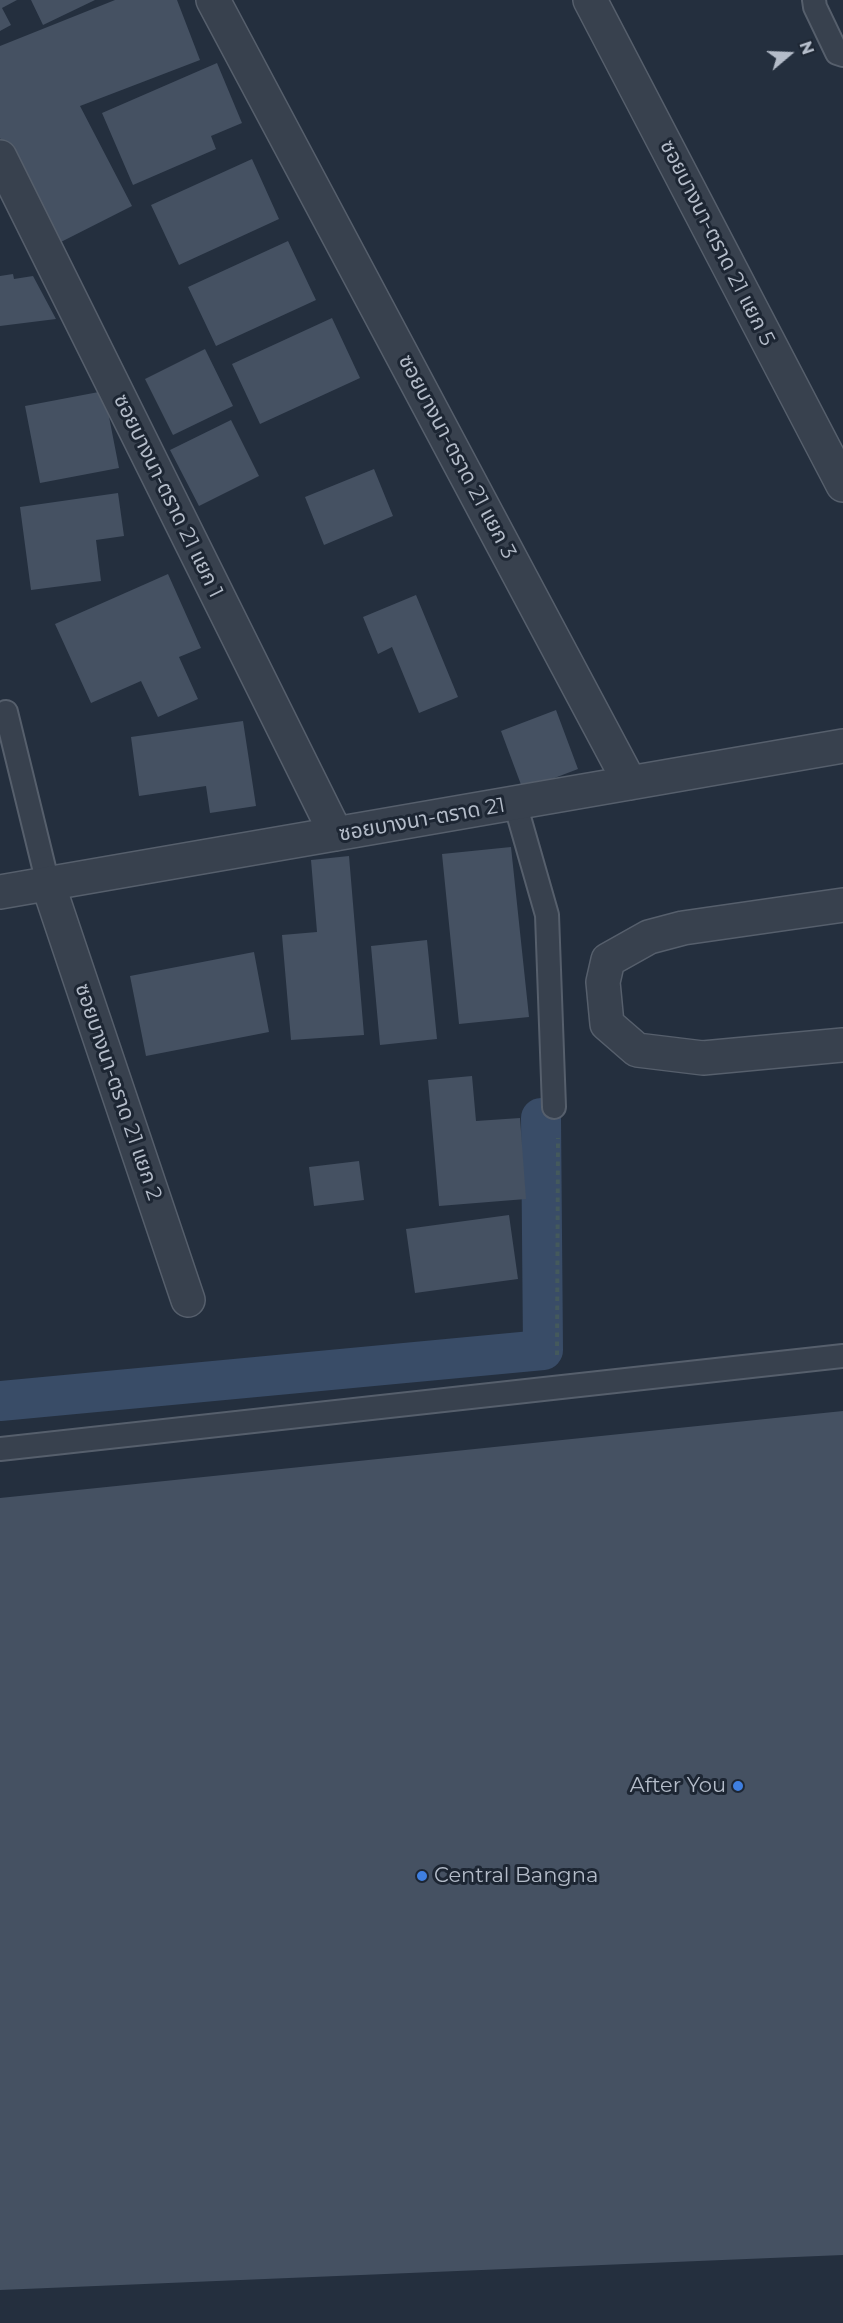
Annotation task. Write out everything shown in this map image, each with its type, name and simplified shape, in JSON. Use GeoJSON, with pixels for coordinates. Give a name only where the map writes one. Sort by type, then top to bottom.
{"type":"FeatureCollection","features":[{"type":"Feature","properties":{"kind":"street","name":"ซอยบางนา-ตราด 21 แยก 3"},"geometry":{"type":"LineString","coordinates":[[213,0],[630,783]]}},
{"type":"Feature","properties":{"kind":"street","name":"ซอยบางนา-ตราด 21 แยก 5"},"geometry":{"type":"LineString","coordinates":[[591,0],[843,485]]}},
{"type":"Feature","properties":{"kind":"street","name":"ซอยบางนา-ตราด 21 แยก 1"},"geometry":{"type":"LineString","coordinates":[[0,157],[336,834]]}},
{"type":"Feature","properties":{"kind":"street","name":"ซอยบางนา-ตราด 21"},"geometry":{"type":"LineString","coordinates":[[0,892],[843,746]]}},
{"type":"Feature","properties":{"kind":"street","name":"ซอยบางนา-ตราด 21 แยก 2"},"geometry":{"type":"LineString","coordinates":[[48,884],[188,1300]]}},
{"type":"Feature","properties":{"kind":"street"},"geometry":{"type":"LineString","coordinates":[[843,905],[683,928],[649,937],[608,960],[603,982],[607,1024],[637,1050],[703,1058],[843,1045]]}},
{"type":"Feature","properties":{"kind":"lane"},"geometry":{"type":"LineString","coordinates":[[814,0],[815,7],[837,53],[843,55]]}},
{"type":"Feature","properties":{"kind":"lane"},"geometry":{"type":"LineString","coordinates":[[6,712],[48,884]]}},
{"type":"Feature","properties":{"kind":"lane"},"geometry":{"type":"LineString","coordinates":[[515,803],[547,915],[554,1107]]}},
{"type":"Feature","properties":{"kind":"lane"},"geometry":{"type":"LineString","coordinates":[[0,1449],[843,1356]]}},
{"type":"Feature","properties":{"kind":"path"},"geometry":{"type":"LineString","coordinates":[[557,1345],[558,1136]]}},
{"type":"Feature","properties":{"kind":"building"},"geometry":{"type":"Polygon","coordinates":[[[0,0],[17,0],[2,8],[11,25],[0,31],[0,0]]]}},
{"type":"Feature","properties":{"kind":"building"},"geometry":{"type":"Polygon","coordinates":[[[31,0],[95,0],[43,25],[31,0]]]}},
{"type":"Feature","properties":{"kind":"building"},"geometry":{"type":"Polygon","coordinates":[[[115,0],[177,0],[200,60],[80,106],[132,206],[55,245],[0,138],[0,46],[115,0]]]}},
{"type":"Feature","properties":{"kind":"building"},"geometry":{"type":"Polygon","coordinates":[[[217,63],[242,123],[211,136],[216,149],[133,185],[102,113],[217,63]]]}},
{"type":"Feature","properties":{"kind":"building"},"geometry":{"type":"Polygon","coordinates":[[[252,159],[279,219],[179,265],[151,205],[252,159]]]}},
{"type":"Feature","properties":{"kind":"building"},"geometry":{"type":"Polygon","coordinates":[[[288,241],[316,300],[216,346],[188,287],[288,241]]]}},
{"type":"Feature","properties":{"kind":"building"},"geometry":{"type":"Polygon","coordinates":[[[13,274],[14,279],[33,276],[56,319],[0,326],[0,276],[13,274]]]}},
{"type":"Feature","properties":{"kind":"building"},"geometry":{"type":"Polygon","coordinates":[[[332,318],[360,378],[260,424],[232,364],[332,318]]]}},
{"type":"Feature","properties":{"kind":"building"},"geometry":{"type":"Polygon","coordinates":[[[205,349],[233,406],[173,435],[145,379],[205,349]]]}},
{"type":"Feature","properties":{"kind":"building"},"geometry":{"type":"Polygon","coordinates":[[[104,391],[119,468],[40,483],[25,406],[104,391]]]}},
{"type":"Feature","properties":{"kind":"building"},"geometry":{"type":"Polygon","coordinates":[[[231,420],[259,476],[199,506],[170,450],[231,420]]]}},
{"type":"Feature","properties":{"kind":"building"},"geometry":{"type":"Polygon","coordinates":[[[374,469],[393,516],[324,545],[305,497],[374,469]]]}},
{"type":"Feature","properties":{"kind":"building"},"geometry":{"type":"Polygon","coordinates":[[[118,493],[124,536],[96,540],[101,581],[31,590],[20,507],[118,493]]]}},
{"type":"Feature","properties":{"kind":"building"},"geometry":{"type":"Polygon","coordinates":[[[168,574],[201,648],[179,657],[198,699],[158,717],[141,681],[91,703],[55,624],[168,574]]]}},
{"type":"Feature","properties":{"kind":"building"},"geometry":{"type":"Polygon","coordinates":[[[416,595],[458,697],[419,713],[392,647],[378,654],[363,617],[416,595]]]}},
{"type":"Feature","properties":{"kind":"building"},"geometry":{"type":"Polygon","coordinates":[[[556,710],[578,769],[523,790],[501,731],[556,710]]]}},
{"type":"Feature","properties":{"kind":"building"},"geometry":{"type":"Polygon","coordinates":[[[243,721],[256,806],[210,813],[206,786],[139,796],[131,737],[243,721]]]}},
{"type":"Feature","properties":{"kind":"building"},"geometry":{"type":"Polygon","coordinates":[[[511,847],[529,1017],[459,1024],[442,854],[511,847]]]}},
{"type":"Feature","properties":{"kind":"building"},"geometry":{"type":"Polygon","coordinates":[[[349,856],[364,1035],[291,1040],[282,935],[317,932],[311,860],[349,856]]]}},
{"type":"Feature","properties":{"kind":"building"},"geometry":{"type":"Polygon","coordinates":[[[427,940],[437,1039],[380,1045],[371,946],[427,940]]]}},
{"type":"Feature","properties":{"kind":"building"},"geometry":{"type":"Polygon","coordinates":[[[254,952],[269,1032],[146,1056],[130,976],[254,952]]]}},
{"type":"Feature","properties":{"kind":"building"},"geometry":{"type":"Polygon","coordinates":[[[472,1076],[476,1121],[520,1118],[526,1199],[439,1206],[428,1080],[472,1076]]]}},
{"type":"Feature","properties":{"kind":"building"},"geometry":{"type":"Polygon","coordinates":[[[359,1161],[364,1200],[314,1206],[309,1167],[359,1161]]]}},
{"type":"Feature","properties":{"kind":"building"},"geometry":{"type":"Polygon","coordinates":[[[509,1215],[518,1279],[415,1293],[406,1229],[509,1215]]]}},
{"type":"Feature","properties":{"kind":"building","name":"Central Bangna"},"geometry":{"type":"Polygon","coordinates":[[[843,1411],[843,2255],[0,2290],[0,1498],[843,1411]]]}},
{"type":"Feature","properties":{"kind":"waterway"},"geometry":{"type":"LineString","coordinates":[[0,1401],[543,1350],[541,1118]]}},
{"type":"Feature","properties":{"kind":"place","name":"After You"},"geometry":{"type":"Point","coordinates":[738,1786]}},
{"type":"Feature","properties":{"kind":"place","name":"Central Bangna"},"geometry":{"type":"Point","coordinates":[422,1876]}}]}
